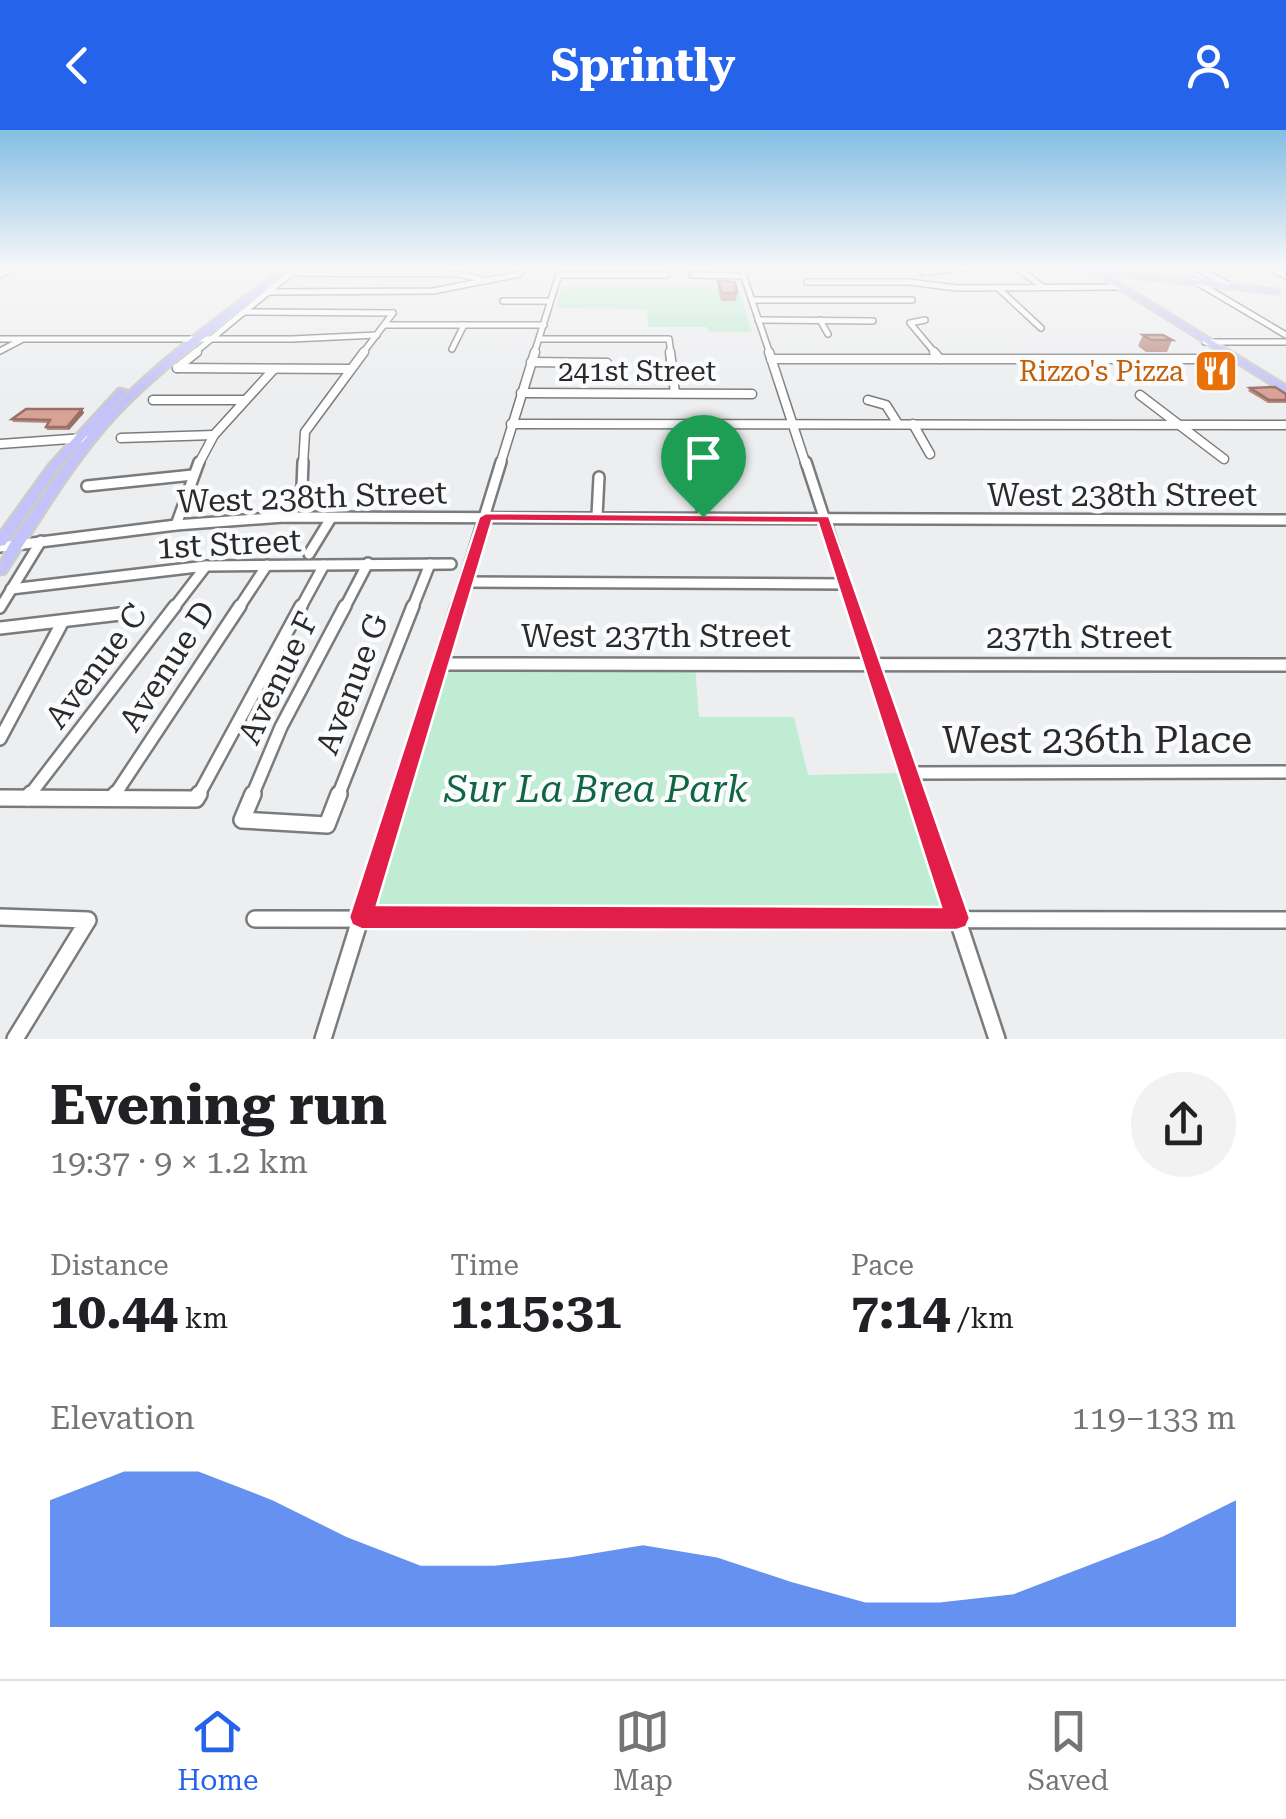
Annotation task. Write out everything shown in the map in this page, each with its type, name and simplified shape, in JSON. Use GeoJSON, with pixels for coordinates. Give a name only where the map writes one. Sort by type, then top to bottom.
{"type":"FeatureCollection","features":[{"type":"Feature","properties":{"kind":"main road"},"geometry":{"type":"LineString","coordinates":[[0,545],[77,438],[118,395],[226,310]]}},
{"type":"Feature","properties":{"kind":"main road"},"geometry":{"type":"LineString","coordinates":[[0,570],[92,437],[190,340],[233,310]]}},
{"type":"Feature","properties":{"kind":"main road"},"geometry":{"type":"LineString","coordinates":[[1156,310],[1285,391]]}},
{"type":"Feature","properties":{"kind":"street"},"geometry":{"type":"LineString","coordinates":[[323,1039],[546,310]]}},
{"type":"Feature","properties":{"kind":"street"},"geometry":{"type":"LineString","coordinates":[[755,310],[997,1039]]}},
{"type":"Feature","properties":{"kind":"street"},"geometry":{"type":"LineString","coordinates":[[1022,310],[1041,328]]}},
{"type":"Feature","properties":{"kind":"street"},"geometry":{"type":"LineString","coordinates":[[1240,310],[1286,338]]}},
{"type":"Feature","properties":{"kind":"street"},"geometry":{"type":"LineString","coordinates":[[284,517],[302,486],[305,432],[393,312],[242,312],[176,368],[350,369]]}},
{"type":"Feature","properties":{"kind":"street"},"geometry":{"type":"LineString","coordinates":[[758,320],[873,321]]}},
{"type":"Feature","properties":{"kind":"street"},"geometry":{"type":"LineString","coordinates":[[820,320],[828,334]]}},
{"type":"Feature","properties":{"kind":"street"},"geometry":{"type":"LineString","coordinates":[[925,320],[910,323],[940,359]]}},
{"type":"Feature","properties":{"kind":"street"},"geometry":{"type":"LineString","coordinates":[[384,325],[544,325]]}},
{"type":"Feature","properties":{"kind":"street"},"geometry":{"type":"LineString","coordinates":[[452,349],[464,325]]}},
{"type":"Feature","properties":{"kind":"street"},"geometry":{"type":"LineString","coordinates":[[0,339],[190,340],[377,335]]}},
{"type":"Feature","properties":{"kind":"street"},"geometry":{"type":"LineString","coordinates":[[1206,342],[1286,338]]}},
{"type":"Feature","properties":{"kind":"street"},"geometry":{"type":"LineString","coordinates":[[0,352],[22,339]]}},
{"type":"Feature","properties":{"kind":"street"},"geometry":{"type":"LineString","coordinates":[[540,339],[669,339],[675,393]]}},
{"type":"Feature","properties":{"kind":"street"},"geometry":{"type":"LineString","coordinates":[[771,359],[1233,360]]}},
{"type":"Feature","properties":{"kind":"street"},"geometry":{"type":"LineString","coordinates":[[531,362],[607,363]]}},
{"type":"Feature","properties":{"kind":"street"},"geometry":{"type":"LineString","coordinates":[[176,524],[193,475],[214,435],[274,369]]}},
{"type":"Feature","properties":{"kind":"street","name":"241st Street"},"geometry":{"type":"LineString","coordinates":[[521,393],[752,394]]}},
{"type":"Feature","properties":{"kind":"street"},"geometry":{"type":"LineString","coordinates":[[1140,395],[1224,459]]}},
{"type":"Feature","properties":{"kind":"street"},"geometry":{"type":"LineString","coordinates":[[152,400],[244,400]]}},
{"type":"Feature","properties":{"kind":"street"},"geometry":{"type":"LineString","coordinates":[[868,400],[886,404],[898,424]]}},
{"type":"Feature","properties":{"kind":"street"},"geometry":{"type":"LineString","coordinates":[[511,424],[1286,425]]}},
{"type":"Feature","properties":{"kind":"street"},"geometry":{"type":"LineString","coordinates":[[694,424],[703,517]]}},
{"type":"Feature","properties":{"kind":"street"},"geometry":{"type":"LineString","coordinates":[[912,424],[930,454]]}},
{"type":"Feature","properties":{"kind":"street"},"geometry":{"type":"LineString","coordinates":[[120,438],[214,435]]}},
{"type":"Feature","properties":{"kind":"street"},"geometry":{"type":"LineString","coordinates":[[0,444],[92,437]]}},
{"type":"Feature","properties":{"kind":"street"},"geometry":{"type":"LineString","coordinates":[[87,486],[193,475]]}},
{"type":"Feature","properties":{"kind":"street"},"geometry":{"type":"LineString","coordinates":[[598,516],[599,477]]}},
{"type":"Feature","properties":{"kind":"street","name":"West 238th Street"},"geometry":{"type":"LineString","coordinates":[[0,545],[176,524],[284,517],[1286,520]]}},
{"type":"Feature","properties":{"kind":"street"},"geometry":{"type":"LineString","coordinates":[[309,554],[330,518]]}},
{"type":"Feature","properties":{"kind":"street"},"geometry":{"type":"LineString","coordinates":[[0,608],[42,541]]}},
{"type":"Feature","properties":{"kind":"street","name":"Avenue F"},"geometry":{"type":"LineString","coordinates":[[327,825],[242,820],[282,727],[368,563]]}},
{"type":"Feature","properties":{"kind":"street","name":"Avenue D"},"geometry":{"type":"LineString","coordinates":[[113,798],[267,564]]}},
{"type":"Feature","properties":{"kind":"street"},"geometry":{"type":"LineString","coordinates":[[0,798],[196,799],[324,564]]}},
{"type":"Feature","properties":{"kind":"street","name":"Avenue G"},"geometry":{"type":"LineString","coordinates":[[327,825],[430,564]]}},
{"type":"Feature","properties":{"kind":"street","name":"1st Street"},"geometry":{"type":"LineString","coordinates":[[11,589],[206,566],[450,564]]}},
{"type":"Feature","properties":{"kind":"street","name":"Avenue C"},"geometry":{"type":"LineString","coordinates":[[28,798],[206,566]]}},
{"type":"Feature","properties":{"kind":"street"},"geometry":{"type":"LineString","coordinates":[[465,582],[846,584]]}},
{"type":"Feature","properties":{"kind":"street"},"geometry":{"type":"LineString","coordinates":[[0,628],[120,614]]}},
{"type":"Feature","properties":{"kind":"street"},"geometry":{"type":"LineString","coordinates":[[0,740],[63,620]]}},
{"type":"Feature","properties":{"kind":"street","name":"West 237th Street"},"geometry":{"type":"LineString","coordinates":[[440,664],[872,664]]}},
{"type":"Feature","properties":{"kind":"street","name":"237th Street"},"geometry":{"type":"LineString","coordinates":[[872,664],[1286,665]]}},
{"type":"Feature","properties":{"kind":"street","name":"West 236th Place"},"geometry":{"type":"LineString","coordinates":[[909,772],[1286,772]]}},
{"type":"Feature","properties":{"kind":"street"},"geometry":{"type":"LineString","coordinates":[[0,917],[88,920],[15,1039]]}},
{"type":"Feature","properties":{"kind":"street"},"geometry":{"type":"LineString","coordinates":[[255,919],[1286,920]]}},
{"type":"Feature","properties":{"kind":"green space"},"geometry":{"type":"Polygon","coordinates":[[[647,310],[745,310],[752,332],[708,332],[707,327],[648,327],[647,310]]]}},
{"type":"Feature","properties":{"kind":"green space","name":"Sur La Brea Park"},"geometry":{"type":"Polygon","coordinates":[[[442,665],[695,665],[699,717],[794,717],[808,775],[905,773],[953,916],[365,914],[442,665]]]}},
{"type":"Feature","properties":{"kind":"building"},"geometry":{"type":"Polygon","coordinates":[[[1143,335],[1163,335],[1172,340],[1151,340],[1143,335]]]}},
{"type":"Feature","properties":{"kind":"building"},"geometry":{"type":"Polygon","coordinates":[[[1275,387],[1286,394],[1286,400],[1269,400],[1250,388],[1275,387]]]}},
{"type":"Feature","properties":{"kind":"building"},"geometry":{"type":"Polygon","coordinates":[[[26,409],[82,409],[67,427],[46,427],[50,420],[12,419],[26,409]]]}},
{"type":"Feature","properties":{"kind":"place","name":"Rizzo's Pizza"},"geometry":{"type":"Point","coordinates":[1216,371]}},
{"type":"Feature","properties":{"kind":"route"},"geometry":{"type":"LineString","coordinates":[[486,517],[703,517],[824,519],[957,918],[361,917],[486,517]]}}]}
